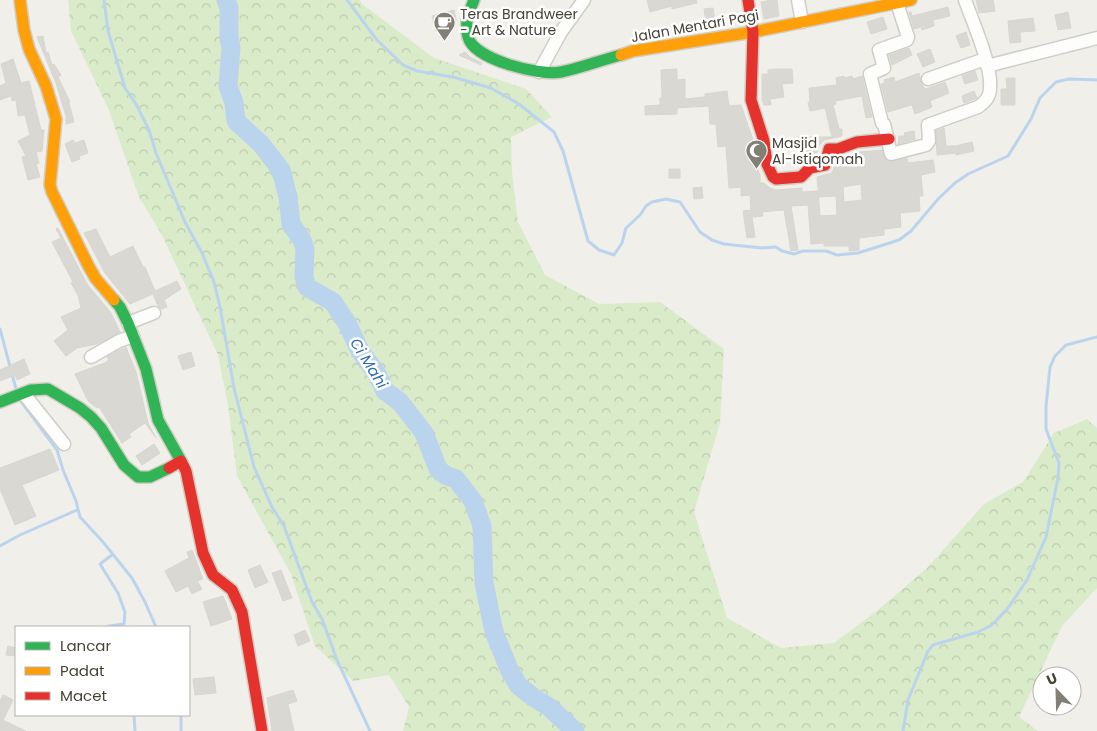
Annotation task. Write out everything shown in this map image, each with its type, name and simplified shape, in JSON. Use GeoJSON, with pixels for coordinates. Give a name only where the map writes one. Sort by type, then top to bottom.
{"type":"FeatureCollection","features":[{"type":"Feature","properties":{"kind":"street"},"geometry":{"type":"LineString","coordinates":[[20,0],[24,30],[29,48],[46,86],[56,119],[50,185],[52,192],[89,267],[96,279],[120,306],[128,323],[146,369],[158,420],[186,471],[203,553],[213,575],[232,590],[242,612],[262,731]]}},
{"type":"Feature","properties":{"kind":"street","name":"Jalan Mentari Pagi"},"geometry":{"type":"LineString","coordinates":[[474,0],[467,17],[468,39],[475,48],[511,66],[539,72],[560,72],[633,51],[753,32],[911,0]]}},
{"type":"Feature","properties":{"kind":"street"},"geometry":{"type":"LineString","coordinates":[[539,72],[561,32],[584,0]]}},
{"type":"Feature","properties":{"kind":"street"},"geometry":{"type":"LineString","coordinates":[[748,0],[753,32],[751,100],[764,141],[767,164],[773,177],[776,179],[801,177],[810,168],[825,166],[829,149],[838,149],[857,142],[889,139]]}},
{"type":"Feature","properties":{"kind":"street"},"geometry":{"type":"LineString","coordinates":[[798,0],[802,22]]}},
{"type":"Feature","properties":{"kind":"street"},"geometry":{"type":"LineString","coordinates":[[897,3],[908,37],[907,40],[878,50],[884,68],[870,74],[882,123],[889,139],[891,154],[926,145],[929,141],[928,125],[971,111],[985,102],[989,95],[990,87],[986,62],[966,0]]}},
{"type":"Feature","properties":{"kind":"street"},"geometry":{"type":"LineString","coordinates":[[928,79],[986,62],[1097,38]]}},
{"type":"Feature","properties":{"kind":"street"},"geometry":{"type":"LineString","coordinates":[[128,323],[154,313]]}},
{"type":"Feature","properties":{"kind":"street"},"geometry":{"type":"LineString","coordinates":[[91,357],[119,341],[133,336]]}},
{"type":"Feature","properties":{"kind":"street"},"geometry":{"type":"LineString","coordinates":[[0,402],[44,388],[83,410],[96,421],[125,466],[137,476],[146,478],[181,461]]}},
{"type":"Feature","properties":{"kind":"street"},"geometry":{"type":"LineString","coordinates":[[24,394],[64,444]]}},
{"type":"Feature","properties":{"kind":"green space"},"geometry":{"type":"Polygon","coordinates":[[[68,0],[360,0],[362,4],[434,58],[526,89],[552,117],[511,137],[512,172],[518,222],[545,275],[599,304],[660,302],[724,349],[720,423],[694,512],[727,618],[781,648],[834,643],[878,610],[928,567],[984,504],[1023,482],[1054,433],[1087,419],[1097,428],[1097,588],[1062,626],[1043,666],[1032,666],[1032,689],[1019,717],[1038,731],[403,731],[409,707],[389,675],[353,681],[315,646],[291,574],[237,476],[228,405],[218,355],[162,235],[139,197],[108,108],[71,31],[68,0]]]}},
{"type":"Feature","properties":{"kind":"building"},"geometry":{"type":"Polygon","coordinates":[[[647,0],[696,0],[697,3],[672,9],[672,6],[650,12],[647,0]]]}},
{"type":"Feature","properties":{"kind":"building"},"geometry":{"type":"Polygon","coordinates":[[[777,0],[779,16],[764,19],[761,2],[777,0]]]}},
{"type":"Feature","properties":{"kind":"building"},"geometry":{"type":"Polygon","coordinates":[[[976,0],[993,0],[995,11],[979,13],[976,0]]]}},
{"type":"Feature","properties":{"kind":"building"},"geometry":{"type":"Polygon","coordinates":[[[948,7],[950,16],[933,20],[934,26],[922,30],[921,27],[914,29],[909,12],[911,12],[912,16],[948,7]]]}},
{"type":"Feature","properties":{"kind":"building"},"geometry":{"type":"Polygon","coordinates":[[[713,8],[716,27],[707,28],[704,9],[713,8]]]}},
{"type":"Feature","properties":{"kind":"building"},"geometry":{"type":"Polygon","coordinates":[[[454,10],[455,26],[436,31],[432,16],[454,10]]]}},
{"type":"Feature","properties":{"kind":"building"},"geometry":{"type":"Polygon","coordinates":[[[1068,12],[1071,28],[1058,30],[1055,15],[1068,12]]]}},
{"type":"Feature","properties":{"kind":"building"},"geometry":{"type":"Polygon","coordinates":[[[883,17],[887,29],[871,34],[867,22],[883,17]]]}},
{"type":"Feature","properties":{"kind":"building"},"geometry":{"type":"Polygon","coordinates":[[[1033,18],[1035,31],[1020,32],[1021,42],[1010,43],[1008,21],[1033,18]]]}},
{"type":"Feature","properties":{"kind":"building"},"geometry":{"type":"Polygon","coordinates":[[[966,32],[970,45],[961,48],[956,36],[966,32]]]}},
{"type":"Feature","properties":{"kind":"building"},"geometry":{"type":"Polygon","coordinates":[[[43,36],[46,53],[48,52],[52,65],[54,64],[61,75],[58,77],[70,102],[74,122],[66,124],[66,116],[56,83],[37,37],[43,36]]]}},
{"type":"Feature","properties":{"kind":"building"},"geometry":{"type":"Polygon","coordinates":[[[909,48],[912,55],[892,65],[889,55],[909,48]]]}},
{"type":"Feature","properties":{"kind":"building"},"geometry":{"type":"Polygon","coordinates":[[[930,49],[935,62],[923,67],[917,54],[930,49]]]}},
{"type":"Feature","properties":{"kind":"building"},"geometry":{"type":"Polygon","coordinates":[[[465,52],[482,63],[481,65],[459,55],[465,52]]]}},
{"type":"Feature","properties":{"kind":"building"},"geometry":{"type":"Polygon","coordinates":[[[13,59],[21,83],[29,81],[41,130],[44,130],[42,151],[36,152],[39,163],[36,164],[40,177],[28,180],[22,157],[26,156],[18,141],[30,135],[25,115],[18,116],[16,100],[12,101],[11,96],[0,100],[0,86],[6,83],[1,64],[13,59]]]}},
{"type":"Feature","properties":{"kind":"building"},"geometry":{"type":"Polygon","coordinates":[[[677,69],[677,80],[685,79],[685,99],[705,97],[705,94],[727,91],[729,106],[741,105],[754,143],[760,183],[764,183],[776,190],[802,188],[802,192],[818,191],[820,216],[837,215],[836,196],[819,197],[817,177],[832,173],[837,160],[859,152],[882,150],[885,159],[889,162],[907,158],[908,163],[933,160],[935,172],[921,175],[923,196],[919,196],[920,211],[901,213],[901,227],[884,229],[884,235],[859,238],[859,250],[849,251],[849,246],[824,246],[824,243],[811,244],[808,205],[791,206],[798,250],[791,251],[784,210],[762,212],[763,216],[752,217],[755,237],[747,238],[743,211],[751,210],[750,195],[741,196],[741,187],[729,188],[726,146],[718,147],[716,124],[710,124],[709,106],[677,108],[677,114],[645,115],[645,106],[660,105],[660,98],[662,98],[661,70],[677,69]],[[861,184],[843,187],[844,202],[862,200],[861,184]]]}},
{"type":"Feature","properties":{"kind":"building"},"geometry":{"type":"Polygon","coordinates":[[[792,69],[793,83],[782,84],[784,97],[770,99],[771,105],[764,105],[762,99],[762,74],[768,74],[768,70],[792,69]]]}},
{"type":"Feature","properties":{"kind":"building"},"geometry":{"type":"Polygon","coordinates":[[[975,71],[978,80],[965,84],[962,76],[975,71]]]}},
{"type":"Feature","properties":{"kind":"building"},"geometry":{"type":"Polygon","coordinates":[[[919,73],[924,88],[926,89],[945,82],[949,93],[930,101],[932,107],[915,114],[912,105],[888,112],[881,84],[885,83],[884,80],[894,77],[895,82],[919,73]]]}},
{"type":"Feature","properties":{"kind":"building"},"geometry":{"type":"Polygon","coordinates":[[[844,76],[845,78],[852,76],[853,79],[862,76],[872,117],[866,118],[862,96],[835,101],[836,104],[833,105],[839,129],[842,129],[842,136],[824,140],[819,146],[816,156],[802,161],[802,149],[798,149],[798,137],[832,137],[825,108],[810,111],[808,102],[810,102],[809,88],[837,85],[836,78],[844,76]]]}},
{"type":"Feature","properties":{"kind":"building"},"geometry":{"type":"Polygon","coordinates":[[[1006,78],[1015,78],[1015,105],[1001,105],[1001,89],[1007,89],[1006,78]]]}},
{"type":"Feature","properties":{"kind":"building"},"geometry":{"type":"Polygon","coordinates":[[[974,91],[977,98],[964,103],[962,96],[974,91]]]}},
{"type":"Feature","properties":{"kind":"building"},"geometry":{"type":"Polygon","coordinates":[[[944,128],[946,146],[972,142],[974,151],[956,155],[956,153],[937,155],[936,131],[944,128]]]}},
{"type":"Feature","properties":{"kind":"building"},"geometry":{"type":"Polygon","coordinates":[[[914,131],[915,139],[898,144],[899,136],[905,136],[904,133],[914,131]]]}},
{"type":"Feature","properties":{"kind":"building"},"geometry":{"type":"Polygon","coordinates":[[[73,140],[75,143],[84,140],[88,153],[79,156],[80,159],[72,162],[65,144],[73,140]]]}},
{"type":"Feature","properties":{"kind":"building"},"geometry":{"type":"Polygon","coordinates":[[[669,169],[680,169],[680,178],[669,178],[669,169]]]}},
{"type":"Feature","properties":{"kind":"building"},"geometry":{"type":"Polygon","coordinates":[[[702,187],[703,198],[694,199],[693,188],[702,187]]]}},
{"type":"Feature","properties":{"kind":"building"},"geometry":{"type":"Polygon","coordinates":[[[58,228],[87,284],[111,313],[120,332],[97,344],[77,348],[66,356],[54,341],[68,330],[61,317],[81,308],[78,295],[71,283],[73,282],[52,242],[61,238],[56,229],[58,228]]]}},
{"type":"Feature","properties":{"kind":"building"},"geometry":{"type":"Polygon","coordinates":[[[96,229],[110,257],[133,246],[143,267],[145,267],[155,291],[177,281],[181,289],[164,300],[167,307],[161,309],[153,294],[130,304],[105,273],[84,233],[96,229]]]}},
{"type":"Feature","properties":{"kind":"building"},"geometry":{"type":"Polygon","coordinates":[[[126,347],[136,372],[148,423],[156,438],[145,423],[129,434],[131,437],[122,443],[99,407],[97,408],[88,401],[75,374],[105,363],[109,360],[107,357],[126,347]]]}},
{"type":"Feature","properties":{"kind":"building"},"geometry":{"type":"Polygon","coordinates":[[[191,352],[195,366],[183,370],[178,356],[191,352]]]}},
{"type":"Feature","properties":{"kind":"building"},"geometry":{"type":"Polygon","coordinates":[[[24,359],[30,374],[17,380],[15,375],[0,381],[0,370],[24,359]]]}},
{"type":"Feature","properties":{"kind":"building"},"geometry":{"type":"Polygon","coordinates":[[[154,444],[160,453],[142,465],[136,456],[154,444]]]}},
{"type":"Feature","properties":{"kind":"building"},"geometry":{"type":"Polygon","coordinates":[[[50,449],[59,470],[22,485],[36,516],[15,525],[0,489],[0,468],[50,449]]]}},
{"type":"Feature","properties":{"kind":"building"},"geometry":{"type":"Polygon","coordinates":[[[192,550],[203,579],[197,581],[202,589],[192,594],[188,586],[176,592],[165,571],[189,558],[187,552],[192,550]]]}},
{"type":"Feature","properties":{"kind":"building"},"geometry":{"type":"Polygon","coordinates":[[[260,565],[268,582],[255,588],[248,570],[260,565]]]}},
{"type":"Feature","properties":{"kind":"building"},"geometry":{"type":"Polygon","coordinates":[[[281,570],[292,598],[283,601],[272,573],[281,570]]]}},
{"type":"Feature","properties":{"kind":"building"},"geometry":{"type":"Polygon","coordinates":[[[223,596],[232,619],[211,626],[203,602],[223,596]]]}},
{"type":"Feature","properties":{"kind":"building"},"geometry":{"type":"Polygon","coordinates":[[[305,630],[310,641],[298,646],[294,635],[305,630]]]}},
{"type":"Feature","properties":{"kind":"building"},"geometry":{"type":"Polygon","coordinates":[[[8,646],[15,648],[15,656],[6,655],[8,646]]]}},
{"type":"Feature","properties":{"kind":"building"},"geometry":{"type":"Polygon","coordinates":[[[214,677],[216,693],[195,695],[193,679],[214,677]]]}},
{"type":"Feature","properties":{"kind":"building"},"geometry":{"type":"Polygon","coordinates":[[[293,690],[297,701],[288,704],[294,731],[272,731],[267,698],[293,690]]]}},
{"type":"Feature","properties":{"kind":"building"},"geometry":{"type":"Polygon","coordinates":[[[3,695],[13,700],[3,720],[26,731],[0,731],[0,701],[3,695]]]}},
{"type":"Feature","properties":{"kind":"waterway"},"geometry":{"type":"LineString","coordinates":[[104,0],[108,31],[125,88],[136,104],[149,130],[156,153],[185,222],[202,253],[214,282],[234,388],[254,467],[272,507],[284,526],[312,602],[322,619],[337,660],[370,731]]}},
{"type":"Feature","properties":{"kind":"waterway","name":"Ci Mahi"},"geometry":{"type":"LineString","coordinates":[[226,0],[229,8],[229,39],[231,47],[228,86],[234,103],[236,121],[261,144],[281,170],[288,197],[291,224],[302,240],[305,249],[304,277],[307,287],[333,302],[348,325],[360,351],[377,374],[385,391],[400,402],[424,433],[438,469],[445,475],[456,479],[473,501],[482,526],[484,583],[494,632],[509,669],[518,685],[549,707],[575,731]]}},
{"type":"Feature","properties":{"kind":"waterway"},"geometry":{"type":"LineString","coordinates":[[347,0],[377,40],[403,65],[417,71],[453,77],[491,88],[519,104],[554,132],[563,151],[588,241],[599,250],[614,255],[622,243],[626,228],[640,215],[646,206],[652,202],[666,199],[680,202],[700,232],[712,240],[724,244],[762,248],[776,247],[782,251],[794,254],[803,251],[826,251],[837,255],[858,253],[899,240],[911,231],[939,198],[955,183],[968,174],[1008,156],[1031,119],[1040,98],[1056,82],[1069,79],[1097,80]]}},
{"type":"Feature","properties":{"kind":"waterway"},"geometry":{"type":"LineString","coordinates":[[0,329],[16,389]]}},
{"type":"Feature","properties":{"kind":"waterway"},"geometry":{"type":"LineString","coordinates":[[903,731],[908,700],[928,651],[933,645],[978,632],[992,625],[1008,608],[1027,580],[1046,537],[1058,478],[1059,463],[1046,429],[1050,367],[1055,356],[1066,345],[1097,337]]}},
{"type":"Feature","properties":{"kind":"waterway"},"geometry":{"type":"LineString","coordinates":[[20,400],[57,450],[80,517],[132,578],[156,626]]}},
{"type":"Feature","properties":{"kind":"waterway"},"geometry":{"type":"LineString","coordinates":[[0,546],[77,510]]}},
{"type":"Feature","properties":{"kind":"waterway"},"geometry":{"type":"LineString","coordinates":[[109,626],[124,624],[125,612],[118,593],[100,564],[112,555]]}},
{"type":"Feature","properties":{"kind":"waterway"},"geometry":{"type":"LineString","coordinates":[[134,716],[135,731]]}},
{"type":"Feature","properties":{"kind":"waterway"},"geometry":{"type":"LineString","coordinates":[[181,716],[181,731]]}},
{"type":"Feature","properties":{"kind":"traffic: fast"},"geometry":{"type":"LineString","coordinates":[[474,0],[467,23],[468,37],[473,45],[482,53],[509,65],[551,73],[561,72],[621,55]]}},
{"type":"Feature","properties":{"kind":"traffic: fast"},"geometry":{"type":"LineString","coordinates":[[114,300],[128,323],[146,369],[158,420],[181,461]]}},
{"type":"Feature","properties":{"kind":"traffic: fast"},"geometry":{"type":"LineString","coordinates":[[0,402],[31,390],[48,389],[80,408],[91,417],[101,428],[124,465],[138,477],[150,477],[169,468]]}},
{"type":"Feature","properties":{"kind":"traffic: slow"},"geometry":{"type":"LineString","coordinates":[[20,0],[29,49],[46,86],[56,119],[50,185],[52,192],[89,267],[96,279],[114,300]]}},
{"type":"Feature","properties":{"kind":"traffic: slow"},"geometry":{"type":"LineString","coordinates":[[621,55],[633,51],[753,32],[911,0]]}},
{"type":"Feature","properties":{"kind":"traffic: jam"},"geometry":{"type":"LineString","coordinates":[[748,0],[753,32],[751,100],[764,141],[767,164],[773,177],[776,179],[801,177],[810,168],[825,165],[829,149],[838,149],[857,142],[889,139]]}},
{"type":"Feature","properties":{"kind":"traffic: jam"},"geometry":{"type":"LineString","coordinates":[[169,468],[181,461],[186,471],[203,553],[213,575],[232,590],[242,612],[262,731]]}},
{"type":"Feature","properties":{"kind":"place","name":"Teras Brandweer - Art & Nature"},"geometry":{"type":"Point","coordinates":[444,41]}},
{"type":"Feature","properties":{"kind":"place","name":"Masjid Al-Istiqomah"},"geometry":{"type":"Point","coordinates":[756,170]}}]}
